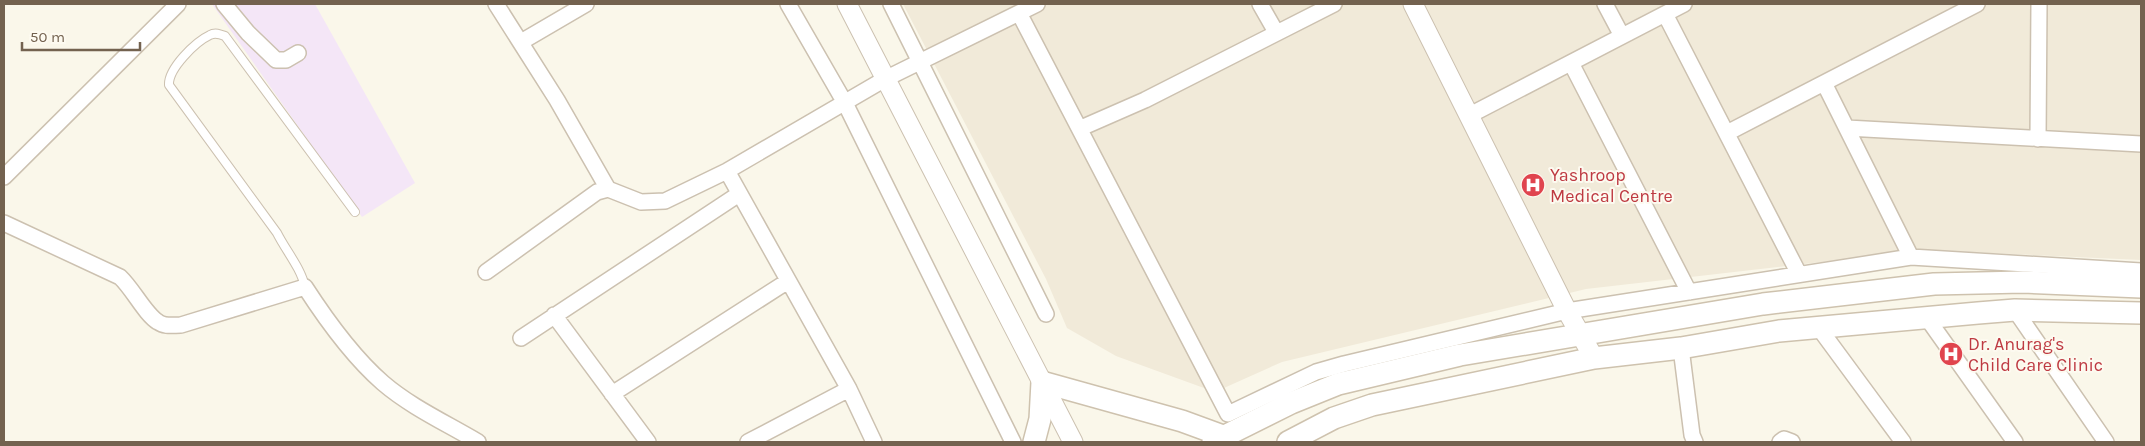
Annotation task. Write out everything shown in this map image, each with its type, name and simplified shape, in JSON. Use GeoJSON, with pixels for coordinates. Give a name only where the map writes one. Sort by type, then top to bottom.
{"type":"FeatureCollection","features":[{"type":"Feature","properties":{"kind":"main road"},"geometry":{"type":"LineString","coordinates":[[1034,442],[1040,419],[1042,382],[1182,421],[1218,439],[1338,384],[1460,356],[1763,304],[1934,284],[2024,282],[2141,287]]}},
{"type":"Feature","properties":{"kind":"main road"},"geometry":{"type":"LineString","coordinates":[[1288,442],[1334,418],[1372,405],[1594,358],[1680,348],[1779,331],[2015,310],[2071,313],[2141,313]]}},
{"type":"Feature","properties":{"kind":"street"},"geometry":{"type":"LineString","coordinates":[[4,177],[178,4]]}},
{"type":"Feature","properties":{"kind":"street"},"geometry":{"type":"LineString","coordinates":[[224,4],[248,33],[276,60],[286,60],[298,53]]}},
{"type":"Feature","properties":{"kind":"street"},"geometry":{"type":"LineString","coordinates":[[496,4],[521,42],[608,189],[641,202],[652,203],[665,201],[727,171],[886,79],[1037,4]]}},
{"type":"Feature","properties":{"kind":"street"},"geometry":{"type":"LineString","coordinates":[[521,42],[586,4]]}},
{"type":"Feature","properties":{"kind":"street"},"geometry":{"type":"LineString","coordinates":[[788,4],[845,103],[1013,442]]}},
{"type":"Feature","properties":{"kind":"street"},"geometry":{"type":"LineString","coordinates":[[847,4],[1073,442]]}},
{"type":"Feature","properties":{"kind":"street"},"geometry":{"type":"LineString","coordinates":[[891,4],[1046,314]]}},
{"type":"Feature","properties":{"kind":"street"},"geometry":{"type":"LineString","coordinates":[[1260,4],[1276,32]]}},
{"type":"Feature","properties":{"kind":"street"},"geometry":{"type":"LineString","coordinates":[[1081,128],[1145,100],[1334,4]]}},
{"type":"Feature","properties":{"kind":"street"},"geometry":{"type":"LineString","coordinates":[[1413,4],[1567,311],[1594,358]]}},
{"type":"Feature","properties":{"kind":"street"},"geometry":{"type":"LineString","coordinates":[[1606,4],[1622,36]]}},
{"type":"Feature","properties":{"kind":"street"},"geometry":{"type":"LineString","coordinates":[[1470,115],[1684,4]]}},
{"type":"Feature","properties":{"kind":"street"},"geometry":{"type":"LineString","coordinates":[[1727,133],[1977,4]]}},
{"type":"Feature","properties":{"kind":"street"},"geometry":{"type":"LineString","coordinates":[[2038,139],[2039,4]]}},
{"type":"Feature","properties":{"kind":"street"},"geometry":{"type":"LineString","coordinates":[[1019,12],[1081,128],[1228,414],[1316,372],[1344,364],[1567,311],[1799,274],[1911,257],[2141,271]]}},
{"type":"Feature","properties":{"kind":"street"},"geometry":{"type":"LineString","coordinates":[[1665,14],[1799,274]]}},
{"type":"Feature","properties":{"kind":"street"},"geometry":{"type":"LineString","coordinates":[[1571,63],[1689,292]]}},
{"type":"Feature","properties":{"kind":"street"},"geometry":{"type":"LineString","coordinates":[[1824,83],[1911,257]]}},
{"type":"Feature","properties":{"kind":"street"},"geometry":{"type":"LineString","coordinates":[[1846,128],[2141,144]]}},
{"type":"Feature","properties":{"kind":"street"},"geometry":{"type":"LineString","coordinates":[[727,171],[849,389],[874,442]]}},
{"type":"Feature","properties":{"kind":"street"},"geometry":{"type":"LineString","coordinates":[[486,272],[585,198],[608,189]]}},
{"type":"Feature","properties":{"kind":"street"},"geometry":{"type":"LineString","coordinates":[[521,338],[739,194]]}},
{"type":"Feature","properties":{"kind":"street"},"geometry":{"type":"LineString","coordinates":[[4,223],[120,277],[131,287],[151,316],[166,326],[181,325],[305,287],[362,362],[383,383],[478,442]]}},
{"type":"Feature","properties":{"kind":"street"},"geometry":{"type":"LineString","coordinates":[[612,394],[788,281]]}},
{"type":"Feature","properties":{"kind":"street"},"geometry":{"type":"LineString","coordinates":[[2015,310],[2106,442]]}},
{"type":"Feature","properties":{"kind":"street"},"geometry":{"type":"LineString","coordinates":[[554,315],[648,442]]}},
{"type":"Feature","properties":{"kind":"street"},"geometry":{"type":"LineString","coordinates":[[1927,318],[2015,442]]}},
{"type":"Feature","properties":{"kind":"street"},"geometry":{"type":"LineString","coordinates":[[1819,328],[1903,442]]}},
{"type":"Feature","properties":{"kind":"street"},"geometry":{"type":"LineString","coordinates":[[1680,348],[1692,435],[1695,442]]}},
{"type":"Feature","properties":{"kind":"street"},"geometry":{"type":"LineString","coordinates":[[748,442],[849,389]]}},
{"type":"Feature","properties":{"kind":"street"},"geometry":{"type":"LineString","coordinates":[[1780,442],[1784,439],[1792,442]]}},
{"type":"Feature","properties":{"kind":"lane"},"geometry":{"type":"LineString","coordinates":[[305,287],[303,275],[277,233],[169,85],[168,76],[175,64],[210,34],[218,33],[225,36],[355,212]]}},
{"type":"Feature","properties":{"kind":"shaded area"},"geometry":{"type":"Polygon","coordinates":[[[212,4],[315,4],[415,183],[362,217],[212,4]]]}},
{"type":"Feature","properties":{"kind":"shaded area"},"geometry":{"type":"Polygon","coordinates":[[[903,4],[2141,4],[2141,260],[1926,250],[1586,289],[1282,362],[1215,392],[1116,356],[1067,328],[1046,279],[903,4]]]}},
{"type":"Feature","properties":{"kind":"place","name":"Yashroop Medical Centre"},"geometry":{"type":"Point","coordinates":[1533,185]}},
{"type":"Feature","properties":{"kind":"place","name":"Dr. Anurag's Child Care Clinic"},"geometry":{"type":"Point","coordinates":[1951,354]}}]}
